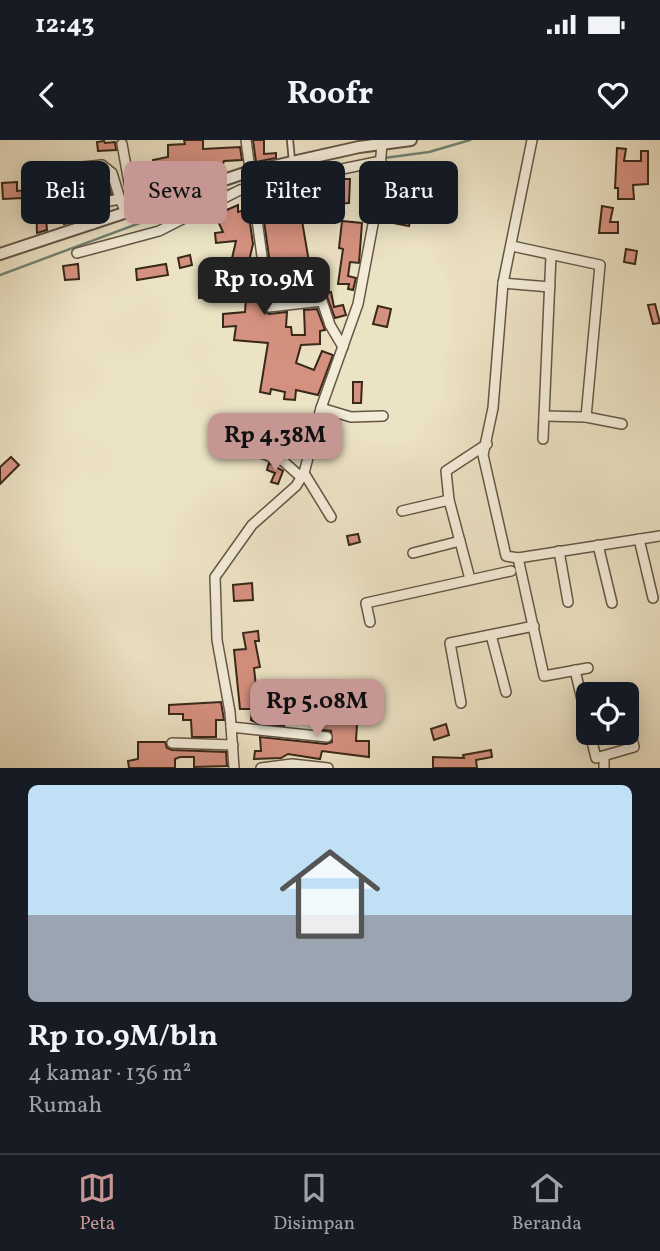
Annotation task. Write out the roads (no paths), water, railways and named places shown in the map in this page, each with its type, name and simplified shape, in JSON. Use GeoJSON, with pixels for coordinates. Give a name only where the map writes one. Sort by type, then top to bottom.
{"type":"FeatureCollection","features":[{"type":"Feature","properties":{"kind":"street"},"geometry":{"type":"LineString","coordinates":[[246,140],[248,161]]}},
{"type":"Feature","properties":{"kind":"street"},"geometry":{"type":"LineString","coordinates":[[343,161],[382,153],[411,140]]}},
{"type":"Feature","properties":{"kind":"street"},"geometry":{"type":"LineString","coordinates":[[532,140],[503,284],[494,398],[483,455],[506,555],[518,558],[660,536]]}},
{"type":"Feature","properties":{"kind":"street"},"geometry":{"type":"LineString","coordinates":[[122,144],[124,161]]}},
{"type":"Feature","properties":{"kind":"street"},"geometry":{"type":"LineString","coordinates":[[302,161],[382,153]]}},
{"type":"Feature","properties":{"kind":"street"},"geometry":{"type":"LineString","coordinates":[[234,768],[231,727],[217,640],[215,578],[252,525],[303,476],[321,408],[363,282],[382,153]]}},
{"type":"Feature","properties":{"kind":"street"},"geometry":{"type":"LineString","coordinates":[[110,171],[124,204]]}},
{"type":"Feature","properties":{"kind":"street"},"geometry":{"type":"LineString","coordinates":[[77,253],[159,231],[241,187]]}},
{"type":"Feature","properties":{"kind":"street"},"geometry":{"type":"LineString","coordinates":[[110,201],[120,199]]}},
{"type":"Feature","properties":{"kind":"street"},"geometry":{"type":"LineString","coordinates":[[0,254],[93,224]]}},
{"type":"Feature","properties":{"kind":"street"},"geometry":{"type":"LineString","coordinates":[[257,224],[269,307],[322,301],[330,325],[343,348]]}},
{"type":"Feature","properties":{"kind":"street"},"geometry":{"type":"LineString","coordinates":[[512,246],[600,265],[586,417]]}},
{"type":"Feature","properties":{"kind":"street"},"geometry":{"type":"LineString","coordinates":[[543,439],[551,256]]}},
{"type":"Feature","properties":{"kind":"street"},"geometry":{"type":"LineString","coordinates":[[503,284],[550,287]]}},
{"type":"Feature","properties":{"kind":"street"},"geometry":{"type":"LineString","coordinates":[[321,408],[351,417],[383,416]]}},
{"type":"Feature","properties":{"kind":"street"},"geometry":{"type":"LineString","coordinates":[[544,416],[586,417],[622,424]]}},
{"type":"Feature","properties":{"kind":"street"},"geometry":{"type":"LineString","coordinates":[[470,579],[449,500],[446,471],[487,444]]}},
{"type":"Feature","properties":{"kind":"street"},"geometry":{"type":"LineString","coordinates":[[261,453],[283,461],[303,476],[331,517]]}},
{"type":"Feature","properties":{"kind":"street"},"geometry":{"type":"LineString","coordinates":[[402,511],[449,500]]}},
{"type":"Feature","properties":{"kind":"street"},"geometry":{"type":"LineString","coordinates":[[639,539],[653,598]]}},
{"type":"Feature","properties":{"kind":"street"},"geometry":{"type":"LineString","coordinates":[[413,553],[460,541]]}},
{"type":"Feature","properties":{"kind":"street"},"geometry":{"type":"LineString","coordinates":[[598,545],[612,603]]}},
{"type":"Feature","properties":{"kind":"street"},"geometry":{"type":"LineString","coordinates":[[559,551],[568,602]]}},
{"type":"Feature","properties":{"kind":"street"},"geometry":{"type":"LineString","coordinates":[[518,558],[544,676],[588,668]]}},
{"type":"Feature","properties":{"kind":"street"},"geometry":{"type":"LineString","coordinates":[[370,622],[366,603],[510,571]]}},
{"type":"Feature","properties":{"kind":"street"},"geometry":{"type":"LineString","coordinates":[[461,703],[450,642],[534,626]]}},
{"type":"Feature","properties":{"kind":"street"},"geometry":{"type":"LineString","coordinates":[[491,635],[506,692]]}},
{"type":"Feature","properties":{"kind":"street"},"geometry":{"type":"LineString","coordinates":[[575,670],[578,682]]}},
{"type":"Feature","properties":{"kind":"street"},"geometry":{"type":"LineString","coordinates":[[231,727],[327,737]]}},
{"type":"Feature","properties":{"kind":"street"},"geometry":{"type":"LineString","coordinates":[[172,743],[233,745]]}},
{"type":"Feature","properties":{"kind":"street"},"geometry":{"type":"LineString","coordinates":[[593,745],[596,758],[634,745]]}},
{"type":"Feature","properties":{"kind":"street"},"geometry":{"type":"LineString","coordinates":[[604,756],[604,768]]}},
{"type":"Feature","properties":{"kind":"street"},"geometry":{"type":"LineString","coordinates":[[261,768],[292,764],[328,768]]}},
{"type":"Feature","properties":{"kind":"lane"},"geometry":{"type":"LineString","coordinates":[[290,140],[292,161]]}},
{"type":"Feature","properties":{"kind":"waterway"},"geometry":{"type":"LineString","coordinates":[[384,158],[429,152],[470,140]]}},
{"type":"Feature","properties":{"kind":"waterway"},"geometry":{"type":"LineString","coordinates":[[0,275],[234,188]]}}]}
